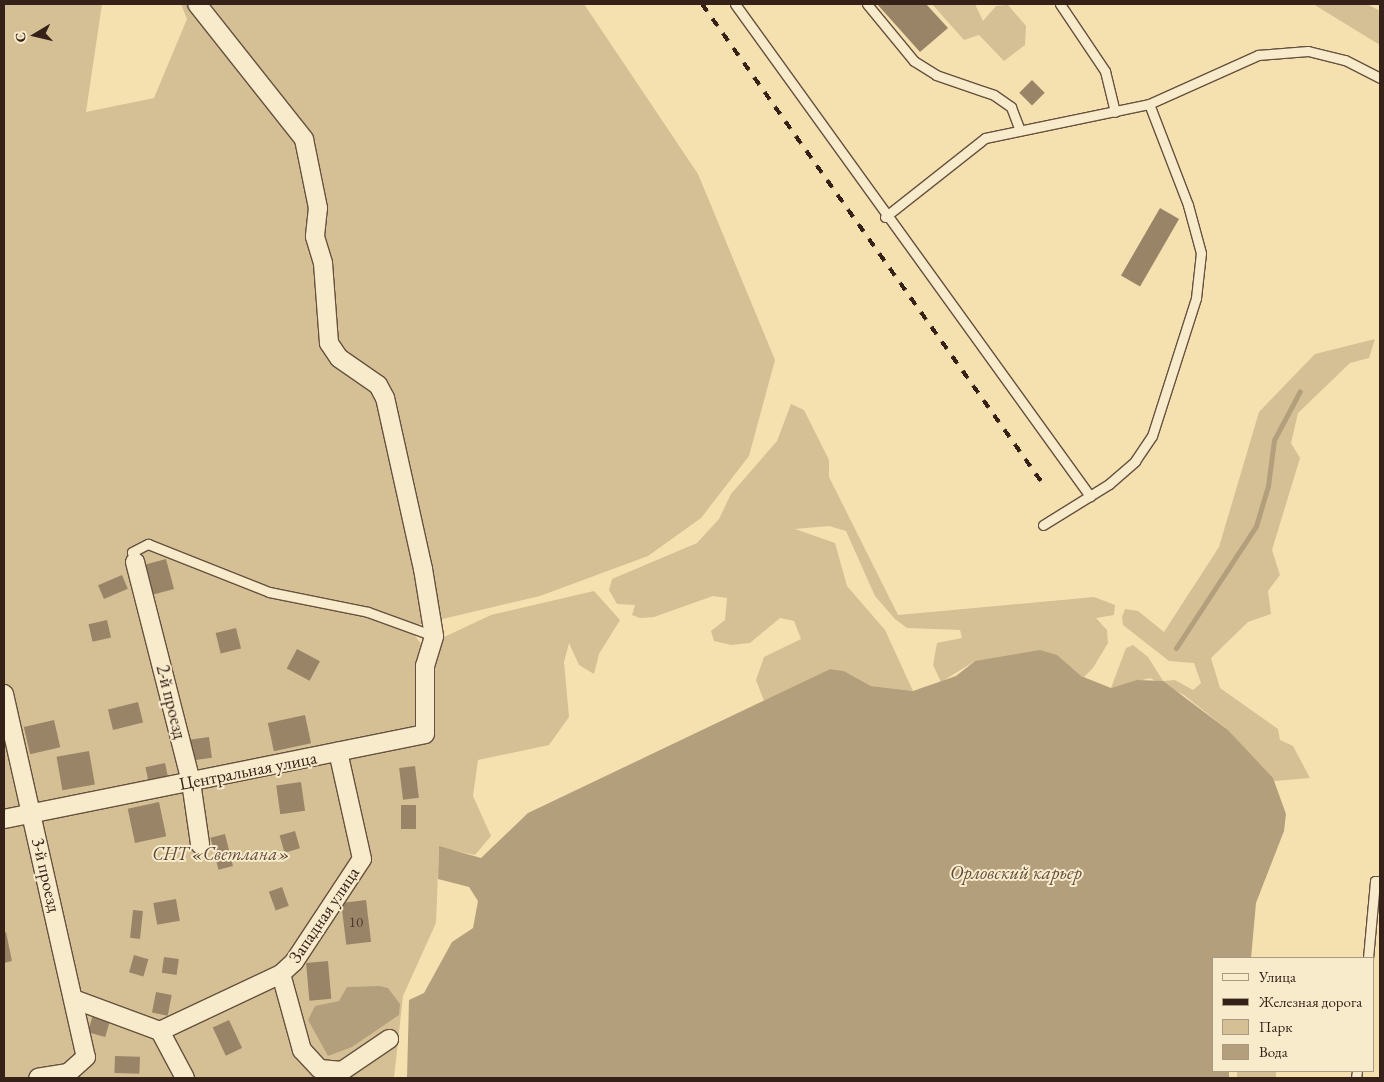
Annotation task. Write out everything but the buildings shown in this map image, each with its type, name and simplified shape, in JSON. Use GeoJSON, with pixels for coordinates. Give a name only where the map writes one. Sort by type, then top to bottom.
{"type":"FeatureCollection","features":[{"type":"Feature","properties":{"kind":"street"},"geometry":{"type":"LineString","coordinates":[[197,4],[304,139],[318,208],[315,236],[323,263],[329,342],[339,358],[378,385],[384,398],[434,636]]}},
{"type":"Feature","properties":{"kind":"street","name":"2-й проезд"},"geometry":{"type":"LineString","coordinates":[[135,562],[191,782],[200,844]]}},
{"type":"Feature","properties":{"kind":"street","name":"Центральная улица"},"geometry":{"type":"LineString","coordinates":[[4,819],[425,734],[425,666],[434,636]]}},
{"type":"Feature","properties":{"kind":"street","name":"3-й проезд"},"geometry":{"type":"LineString","coordinates":[[4,694],[76,1000],[86,1056],[68,1073],[38,1078]]}},
{"type":"Feature","properties":{"kind":"street","name":"Западная улица"},"geometry":{"type":"LineString","coordinates":[[160,1031],[282,974],[294,962],[362,859],[338,752]]}},
{"type":"Feature","properties":{"kind":"street"},"geometry":{"type":"LineString","coordinates":[[282,974],[302,1050],[320,1070],[342,1071],[389,1039]]}},
{"type":"Feature","properties":{"kind":"street"},"geometry":{"type":"LineString","coordinates":[[76,1000],[160,1031],[185,1078]]}},
{"type":"Feature","properties":{"kind":"lane"},"geometry":{"type":"LineString","coordinates":[[735,4],[885,217],[1090,496]]}},
{"type":"Feature","properties":{"kind":"lane"},"geometry":{"type":"LineString","coordinates":[[867,4],[914,61],[936,75],[994,95],[1011,107],[1019,128]]}},
{"type":"Feature","properties":{"kind":"lane"},"geometry":{"type":"LineString","coordinates":[[1060,4],[1105,71],[1115,112]]}},
{"type":"Feature","properties":{"kind":"lane"},"geometry":{"type":"LineString","coordinates":[[885,217],[954,159],[985,138],[1019,128],[1115,112],[1149,104],[1258,54],[1308,51],[1345,60],[1380,78]]}},
{"type":"Feature","properties":{"kind":"lane"},"geometry":{"type":"LineString","coordinates":[[1043,525],[1090,496],[1135,462],[1152,436],[1196,298],[1201,253],[1188,205],[1149,104]]}},
{"type":"Feature","properties":{"kind":"lane"},"geometry":{"type":"LineString","coordinates":[[135,562],[132,552],[148,544],[269,592],[368,612],[434,636]]}},
{"type":"Feature","properties":{"kind":"lane"},"geometry":{"type":"LineString","coordinates":[[1368,957],[1375,881],[1380,881]]}},
{"type":"Feature","properties":{"kind":"green space","name":"СНТ «Светлана»"},"geometry":{"type":"Polygon","coordinates":[[[4,4],[102,4],[86,112],[154,98],[187,19],[181,4],[584,4],[698,174],[775,360],[749,456],[701,518],[648,556],[540,596],[409,627],[423,647],[491,615],[594,591],[620,620],[599,654],[594,674],[579,665],[569,643],[564,662],[569,717],[549,745],[478,760],[473,796],[491,836],[475,855],[439,847],[436,923],[403,996],[394,1078],[4,1078],[4,4]]]}},
{"type":"Feature","properties":{"kind":"green space"},"geometry":{"type":"Polygon","coordinates":[[[932,4],[975,4],[983,21],[996,6],[1008,5],[1026,26],[1025,45],[1004,61],[979,35],[964,40],[932,4]]]}},
{"type":"Feature","properties":{"kind":"green space"},"geometry":{"type":"Polygon","coordinates":[[[1313,4],[1367,4],[1380,11],[1380,45],[1313,4]]]}},
{"type":"Feature","properties":{"kind":"green space"},"geometry":{"type":"Polygon","coordinates":[[[1375,339],[1369,358],[1350,363],[1298,413],[1291,443],[1300,458],[1272,550],[1280,575],[1268,591],[1271,614],[1248,622],[1211,658],[1220,688],[1278,729],[1280,740],[1293,746],[1310,778],[1274,781],[1228,730],[1184,695],[1150,678],[1111,688],[1126,648],[1133,645],[1148,657],[1163,681],[1175,680],[1193,690],[1201,683],[1194,663],[1169,661],[1123,625],[1122,617],[1125,609],[1138,611],[1164,632],[1219,547],[1259,412],[1315,354],[1375,339]]]}},
{"type":"Feature","properties":{"kind":"green space"},"geometry":{"type":"Polygon","coordinates":[[[791,404],[804,410],[829,460],[829,477],[898,615],[1094,597],[1115,605],[1114,615],[1096,618],[1107,630],[1108,643],[1093,668],[1084,677],[975,661],[941,682],[933,665],[937,643],[962,638],[960,630],[907,628],[895,619],[875,596],[846,531],[829,526],[795,529],[835,543],[847,586],[885,630],[913,691],[871,686],[844,671],[830,669],[764,701],[756,680],[764,657],[801,639],[794,621],[780,618],[750,643],[731,645],[714,641],[711,631],[725,620],[727,598],[713,596],[654,617],[640,618],[632,615],[635,605],[617,604],[609,590],[612,579],[697,543],[719,519],[731,494],[777,441],[791,404]]]}},
{"type":"Feature","properties":{"kind":"green space"},"geometry":{"type":"Polygon","coordinates":[[[1237,1072],[1276,1072],[1276,1078],[1237,1078],[1237,1072]]]}},
{"type":"Feature","properties":{"kind":"water","name":"Орловский карьер"},"geometry":{"type":"Polygon","coordinates":[[[1040,650],[1057,655],[1081,676],[1111,688],[1137,680],[1163,681],[1228,730],[1273,778],[1286,814],[1284,831],[1256,903],[1251,957],[1212,957],[1212,1072],[1229,1072],[1229,1078],[407,1078],[409,1000],[424,993],[452,942],[473,928],[478,901],[469,887],[438,879],[439,846],[481,858],[528,813],[830,669],[844,671],[871,686],[913,691],[956,676],[975,661],[1040,650]]]}},
{"type":"Feature","properties":{"kind":"water"},"geometry":{"type":"Polygon","coordinates":[[[379,986],[388,988],[400,1004],[399,1015],[352,1047],[328,1056],[308,1020],[315,1006],[339,1001],[347,987],[379,986]]]}},
{"type":"Feature","properties":{"kind":"waterway"},"geometry":{"type":"LineString","coordinates":[[1176,648],[1256,526],[1268,486],[1274,440],[1300,391]]}},
{"type":"Feature","properties":{"kind":"railway"},"geometry":{"type":"LineString","coordinates":[[702,4],[1043,484]]}}]}
